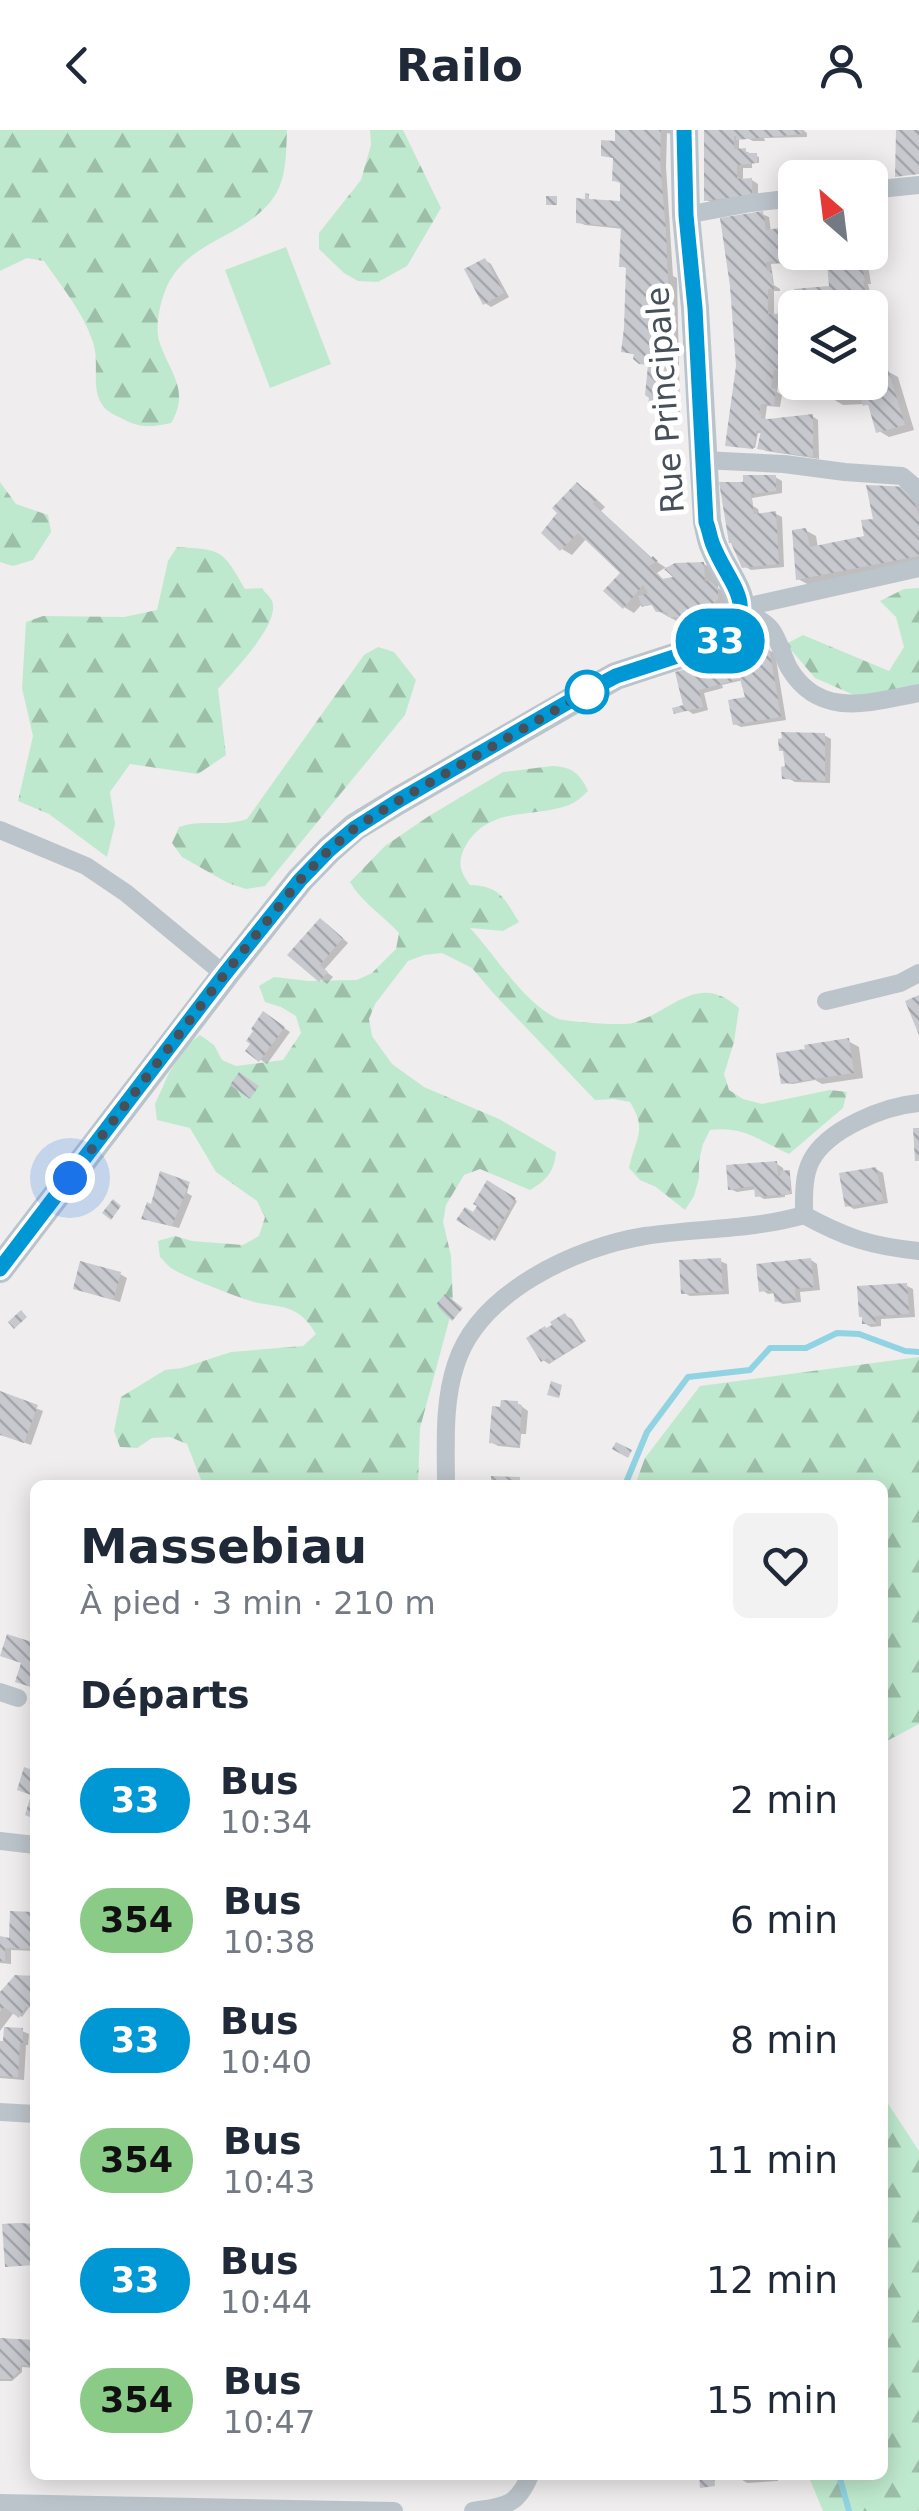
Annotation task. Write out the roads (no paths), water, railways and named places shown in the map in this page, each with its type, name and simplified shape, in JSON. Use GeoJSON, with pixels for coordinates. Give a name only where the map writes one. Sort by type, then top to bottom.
{"type":"FeatureCollection","features":[{"type":"Feature","properties":{"kind":"main road","name":"Rue Principale"},"geometry":{"type":"LineString","coordinates":[[684,130],[706,522],[713,546],[742,601],[741,608]]}},
{"type":"Feature","properties":{"kind":"main road"},"geometry":{"type":"LineString","coordinates":[[0,1269],[224,975],[329,850],[396,802],[616,676],[717,643],[738,621],[741,608]]}},
{"type":"Feature","properties":{"kind":"street"},"geometry":{"type":"LineString","coordinates":[[888,188],[919,184]]}},
{"type":"Feature","properties":{"kind":"street"},"geometry":{"type":"LineString","coordinates":[[686,215],[778,200]]}},
{"type":"Feature","properties":{"kind":"street"},"geometry":{"type":"LineString","coordinates":[[702,460],[902,476],[917,488],[919,495]]}},
{"type":"Feature","properties":{"kind":"street"},"geometry":{"type":"LineString","coordinates":[[741,608],[919,568]]}},
{"type":"Feature","properties":{"kind":"street"},"geometry":{"type":"LineString","coordinates":[[741,608],[772,629],[790,670],[802,686],[822,699],[852,706],[919,693]]}},
{"type":"Feature","properties":{"kind":"street"},"geometry":{"type":"LineString","coordinates":[[0,830],[86,866],[126,893],[224,975]]}},
{"type":"Feature","properties":{"kind":"street"},"geometry":{"type":"LineString","coordinates":[[826,1001],[900,983],[919,973]]}},
{"type":"Feature","properties":{"kind":"street"},"geometry":{"type":"LineString","coordinates":[[804,1215],[810,1162],[826,1141],[864,1118],[919,1103]]}},
{"type":"Feature","properties":{"kind":"street"},"geometry":{"type":"LineString","coordinates":[[446,1480],[446,1413],[457,1361],[473,1332],[497,1304],[538,1273],[595,1249],[643,1236],[772,1224],[804,1215],[839,1234],[873,1245],[919,1251]]}},
{"type":"Feature","properties":{"kind":"street"},"geometry":{"type":"LineString","coordinates":[[0,1841],[30,1844]]}},
{"type":"Feature","properties":{"kind":"street"},"geometry":{"type":"LineString","coordinates":[[0,2112],[30,2114]]}},
{"type":"Feature","properties":{"kind":"street"},"geometry":{"type":"LineString","coordinates":[[473,2511],[505,2506],[527,2484]]}},
{"type":"Feature","properties":{"kind":"street"},"geometry":{"type":"LineString","coordinates":[[0,2502],[394,2511]]}},
{"type":"Feature","properties":{"kind":"waterway"},"geometry":{"type":"LineString","coordinates":[[627,1480],[647,1432],[688,1377],[750,1370],[770,1348],[806,1348],[837,1333],[859,1334],[905,1351],[919,1352]]}},
{"type":"Feature","properties":{"kind":"waterway"},"geometry":{"type":"LineString","coordinates":[[840,2480],[849,2511]]}}]}
